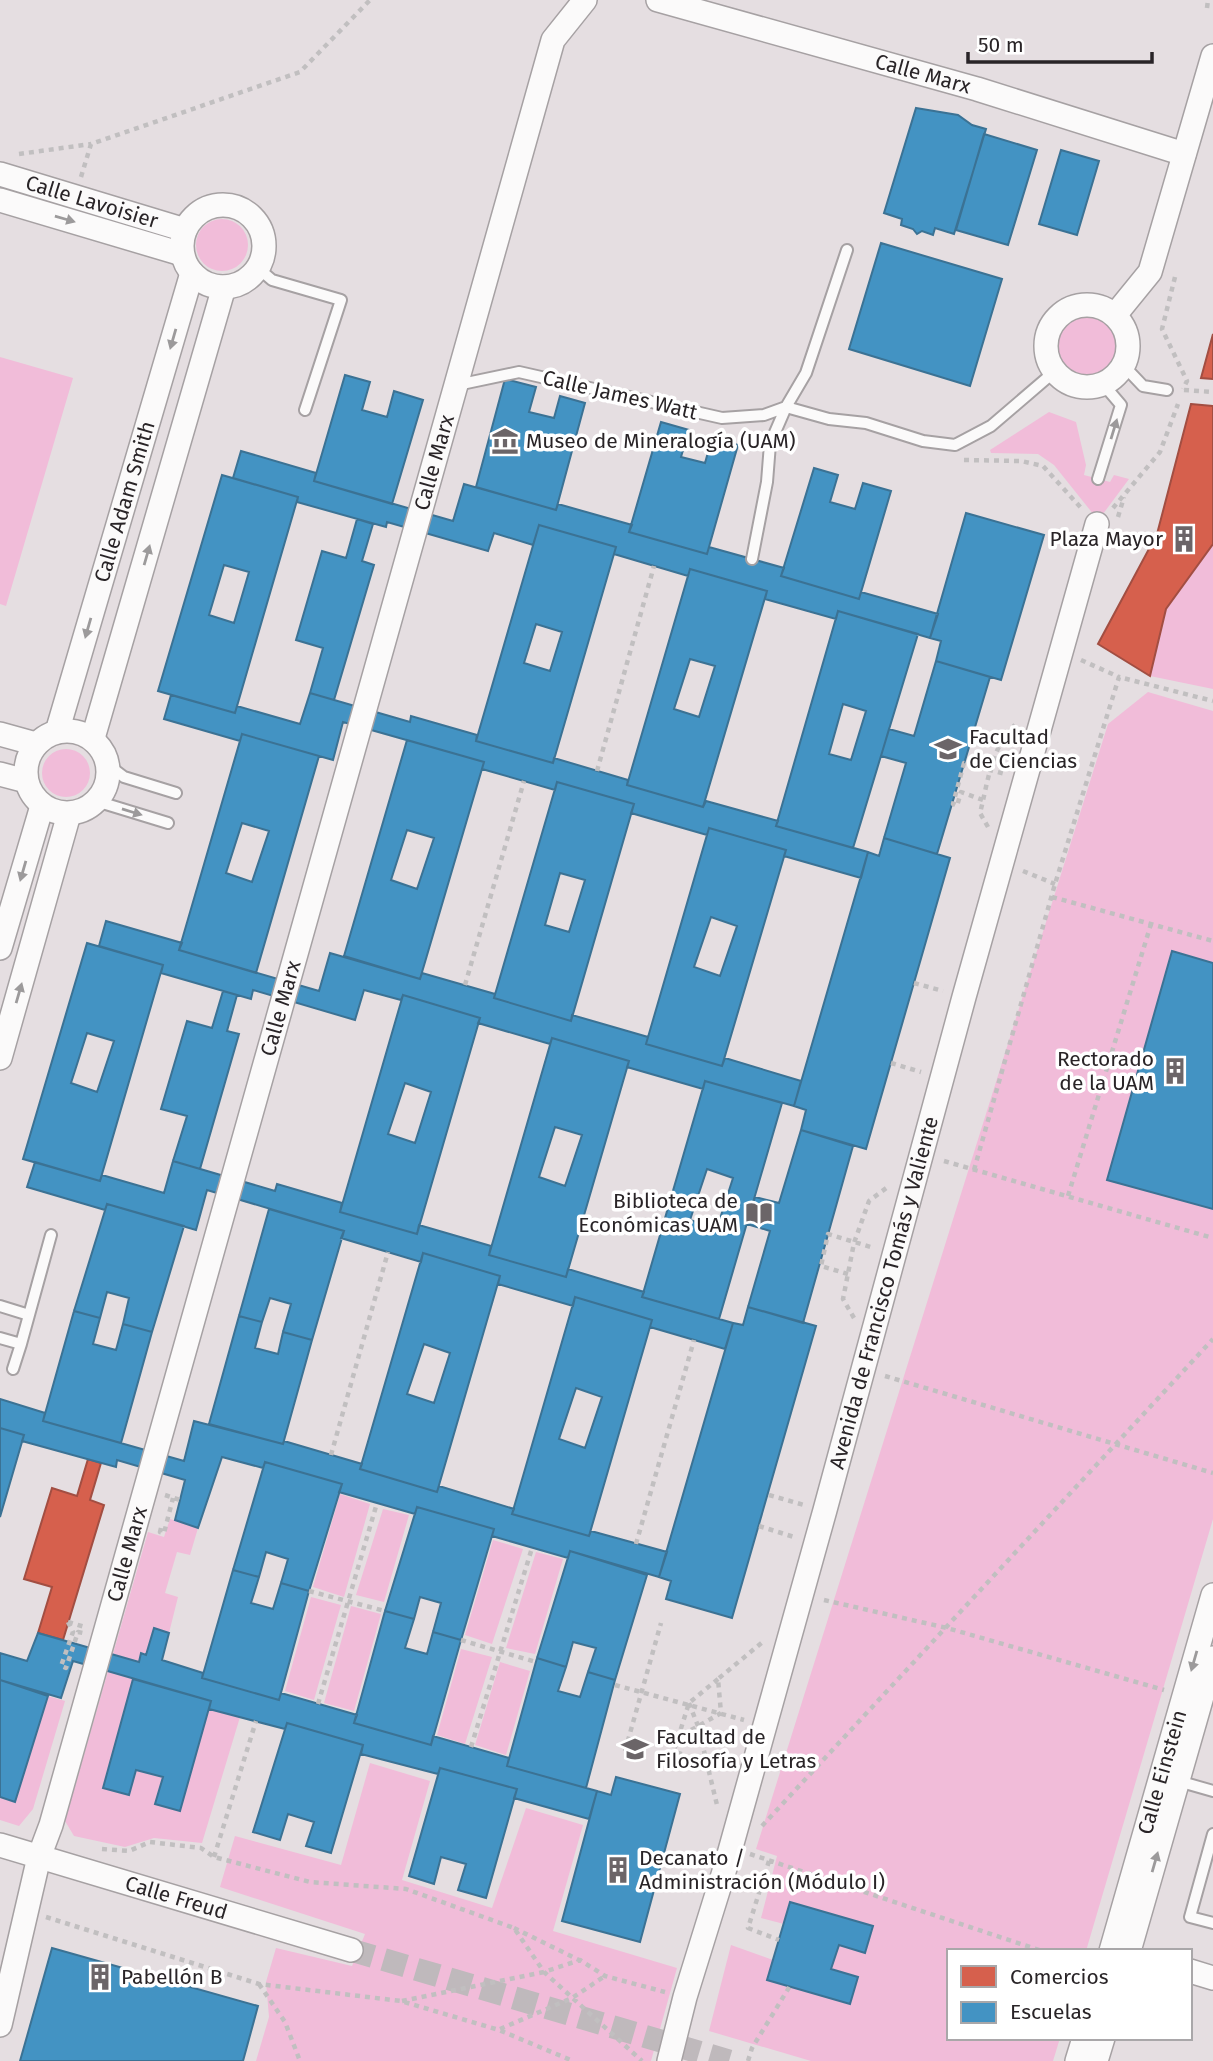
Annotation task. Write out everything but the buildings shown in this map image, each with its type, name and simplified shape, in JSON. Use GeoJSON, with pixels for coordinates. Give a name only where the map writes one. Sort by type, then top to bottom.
{"type":"FeatureCollection","features":[{"type":"Feature","properties":{"kind":"street","name":"Calle Marx"},"geometry":{"type":"LineString","coordinates":[[0,2025],[39,1857],[55,1811],[553,40],[585,0]]}},
{"type":"Feature","properties":{"kind":"street","name":"Calle Marx"},"geometry":{"type":"LineString","coordinates":[[658,0],[976,89],[1184,154]]}},
{"type":"Feature","properties":{"kind":"street"},"geometry":{"type":"LineString","coordinates":[[1115,315],[1150,272],[1213,55]]}},
{"type":"Feature","properties":{"kind":"street","name":"Calle Lavoisier"},"geometry":{"type":"LineString","coordinates":[[6,164],[75,195],[185,230]]}},
{"type":"Feature","properties":{"kind":"street","name":"Calle Lavoisier"},"geometry":{"type":"LineString","coordinates":[[0,200],[187,263]]}},
{"type":"Feature","properties":{"kind":"street"},"geometry":{"type":"LineString","coordinates":[[230,205],[243,209],[261,229],[264,242],[258,268],[248,278],[224,287],[201,281],[187,263],[185,230],[192,218],[203,210],[230,205]]}},
{"type":"Feature","properties":{"kind":"street","name":"Calle Adam Smith"},"geometry":{"type":"LineString","coordinates":[[57,732],[187,263]]}},
{"type":"Feature","properties":{"kind":"street","name":"Calle Adam Smith"},"geometry":{"type":"LineString","coordinates":[[93,738],[224,287]]}},
{"type":"Feature","properties":{"kind":"street"},"geometry":{"type":"LineString","coordinates":[[1090,305],[1115,315],[1124,326],[1128,339],[1124,366],[1104,385],[1076,387],[1054,372],[1047,360],[1047,333],[1064,312],[1090,305]]}},
{"type":"Feature","properties":{"kind":"street","name":"Avenida de Francisco Tomás y Valiente"},"geometry":{"type":"LineString","coordinates":[[669,2061],[685,1997],[765,1726],[964,997],[1097,524]]}},
{"type":"Feature","properties":{"kind":"street"},"geometry":{"type":"LineString","coordinates":[[57,732],[79,733],[93,738],[108,765],[108,778],[96,802],[69,814],[42,806],[26,781],[29,755],[36,744],[57,732]]}},
{"type":"Feature","properties":{"kind":"street"},"geometry":{"type":"LineString","coordinates":[[0,734],[36,744]]}},
{"type":"Feature","properties":{"kind":"street"},"geometry":{"type":"LineString","coordinates":[[0,774],[26,781]]}},
{"type":"Feature","properties":{"kind":"street"},"geometry":{"type":"LineString","coordinates":[[0,948],[42,806]]}},
{"type":"Feature","properties":{"kind":"street"},"geometry":{"type":"LineString","coordinates":[[0,1058],[69,814]]}},
{"type":"Feature","properties":{"kind":"street","name":"Calle Einstein"},"geometry":{"type":"LineString","coordinates":[[1118,1949],[1213,1595]]}},
{"type":"Feature","properties":{"kind":"street","name":"Calle Einstein"},"geometry":{"type":"LineString","coordinates":[[1118,1949],[1178,1781],[1213,1658]]}},
{"type":"Feature","properties":{"kind":"street","name":"Calle Freud"},"geometry":{"type":"LineString","coordinates":[[0,1845],[351,1950]]}},
{"type":"Feature","properties":{"kind":"street"},"geometry":{"type":"LineString","coordinates":[[1192,1972],[1213,1978]]}},
{"type":"Feature","properties":{"kind":"street"},"geometry":{"type":"LineString","coordinates":[[1077,2061],[1083,2040]]}},
{"type":"Feature","properties":{"kind":"street"},"geometry":{"type":"LineString","coordinates":[[1096,2061],[1102,2040]]}},
{"type":"Feature","properties":{"kind":"lane"},"geometry":{"type":"LineString","coordinates":[[752,559],[767,482],[770,444],[786,407],[806,373],[847,250]]}},
{"type":"Feature","properties":{"kind":"lane"},"geometry":{"type":"LineString","coordinates":[[258,268],[272,280],[341,300],[304,410]]}},
{"type":"Feature","properties":{"kind":"lane"},"geometry":{"type":"LineString","coordinates":[[1124,366],[1143,386],[1167,390]]}},
{"type":"Feature","properties":{"kind":"lane","name":"Calle James Watt"},"geometry":{"type":"LineString","coordinates":[[454,385],[519,372],[722,418],[764,415],[786,407]]}},
{"type":"Feature","properties":{"kind":"lane"},"geometry":{"type":"LineString","coordinates":[[786,407],[829,419],[866,423],[923,441],[956,445],[991,426],[1054,372]]}},
{"type":"Feature","properties":{"kind":"lane"},"geometry":{"type":"LineString","coordinates":[[1098,479],[1121,405],[1104,385]]}},
{"type":"Feature","properties":{"kind":"lane"},"geometry":{"type":"LineString","coordinates":[[108,765],[124,778],[176,793]]}},
{"type":"Feature","properties":{"kind":"lane"},"geometry":{"type":"LineString","coordinates":[[96,802],[168,823]]}},
{"type":"Feature","properties":{"kind":"lane"},"geometry":{"type":"LineString","coordinates":[[13,1369],[51,1235]]}},
{"type":"Feature","properties":{"kind":"lane"},"geometry":{"type":"LineString","coordinates":[[0,1306],[29,1315]]}},
{"type":"Feature","properties":{"kind":"lane"},"geometry":{"type":"LineString","coordinates":[[0,1338],[21,1344]]}},
{"type":"Feature","properties":{"kind":"lane"},"geometry":{"type":"LineString","coordinates":[[1178,1781],[1213,1791]]}},
{"type":"Feature","properties":{"kind":"lane"},"geometry":{"type":"LineString","coordinates":[[1213,1835],[1191,1917],[1213,1923]]}},
{"type":"Feature","properties":{"kind":"lane"},"geometry":{"type":"LineString","coordinates":[[1200,1879],[1213,1883]]}},
{"type":"Feature","properties":{"kind":"path"},"geometry":{"type":"LineString","coordinates":[[6,164],[91,144],[300,72],[370,0]]}},
{"type":"Feature","properties":{"kind":"path"},"geometry":{"type":"LineString","coordinates":[[1207,8],[1208,0]]}},
{"type":"Feature","properties":{"kind":"path"},"geometry":{"type":"LineString","coordinates":[[75,195],[91,144]]}},
{"type":"Feature","properties":{"kind":"path"},"geometry":{"type":"LineString","coordinates":[[961,460],[1021,461],[1043,466],[1068,496],[1097,524],[1124,498],[1160,452],[1187,381],[1162,329],[1178,267]]}},
{"type":"Feature","properties":{"kind":"path"},"geometry":{"type":"LineString","coordinates":[[1183,390],[1213,392]]}},
{"type":"Feature","properties":{"kind":"path"},"geometry":{"type":"LineString","coordinates":[[597,771],[654,566]]}},
{"type":"Feature","properties":{"kind":"path"},"geometry":{"type":"LineString","coordinates":[[1062,650],[1119,677],[1213,701]]}},
{"type":"Feature","properties":{"kind":"path"},"geometry":{"type":"LineString","coordinates":[[974,1170],[1055,884],[1119,677]]}},
{"type":"Feature","properties":{"kind":"path"},"geometry":{"type":"LineString","coordinates":[[983,800],[961,792],[957,806],[953,804],[964,763],[990,770]]}},
{"type":"Feature","properties":{"kind":"path"},"geometry":{"type":"LineString","coordinates":[[465,985],[524,781]]}},
{"type":"Feature","properties":{"kind":"path"},"geometry":{"type":"LineString","coordinates":[[1003,865],[1055,884]]}},
{"type":"Feature","properties":{"kind":"path"},"geometry":{"type":"LineString","coordinates":[[1052,897],[1213,941]]}},
{"type":"Feature","properties":{"kind":"path"},"geometry":{"type":"LineString","coordinates":[[1068,1196],[1151,924]]}},
{"type":"Feature","properties":{"kind":"path"},"geometry":{"type":"LineString","coordinates":[[914,984],[964,997]]}},
{"type":"Feature","properties":{"kind":"path"},"geometry":{"type":"LineString","coordinates":[[891,1063],[942,1079]]}},
{"type":"Feature","properties":{"kind":"path"},"geometry":{"type":"LineString","coordinates":[[870,1346],[843,1299],[854,1243],[869,1201],[921,1159],[974,1170],[1213,1238]]}},
{"type":"Feature","properties":{"kind":"path"},"geometry":{"type":"LineString","coordinates":[[848,1274],[821,1266],[828,1234],[854,1243]]}},
{"type":"Feature","properties":{"kind":"path"},"geometry":{"type":"LineString","coordinates":[[331,1455],[388,1252]]}},
{"type":"Feature","properties":{"kind":"path"},"geometry":{"type":"LineString","coordinates":[[758,1831],[1213,1339]]}},
{"type":"Feature","properties":{"kind":"path"},"geometry":{"type":"LineString","coordinates":[[636,1544],[694,1340]]}},
{"type":"Feature","properties":{"kind":"path"},"geometry":{"type":"LineString","coordinates":[[863,1370],[1213,1473]]}},
{"type":"Feature","properties":{"kind":"path"},"geometry":{"type":"LineString","coordinates":[[769,1495],[825,1510]]}},
{"type":"Feature","properties":{"kind":"path"},"geometry":{"type":"LineString","coordinates":[[173,1498],[180,1500]]}},
{"type":"Feature","properties":{"kind":"path"},"geometry":{"type":"LineString","coordinates":[[317,1704],[377,1503]]}},
{"type":"Feature","properties":{"kind":"path"},"geometry":{"type":"LineString","coordinates":[[759,1526],[815,1544]]}},
{"type":"Feature","properties":{"kind":"path"},"geometry":{"type":"LineString","coordinates":[[471,1747],[533,1548]]}},
{"type":"Feature","properties":{"kind":"path"},"geometry":{"type":"LineString","coordinates":[[309,1591],[385,1611]]}},
{"type":"Feature","properties":{"kind":"path"},"geometry":{"type":"LineString","coordinates":[[801,1594],[947,1628],[1171,1693]]}},
{"type":"Feature","properties":{"kind":"path"},"geometry":{"type":"LineString","coordinates":[[73,1672],[84,1633],[78,1632],[66,1668],[61,1666],[73,1632],[68,1622],[89,1629]]}},
{"type":"Feature","properties":{"kind":"path"},"geometry":{"type":"LineString","coordinates":[[625,1751],[661,1623]]}},
{"type":"Feature","properties":{"kind":"path"},"geometry":{"type":"LineString","coordinates":[[721,1713],[686,1733],[677,1762],[671,1760],[689,1703],[768,1637],[788,1640]]}},
{"type":"Feature","properties":{"kind":"path"},"geometry":{"type":"LineString","coordinates":[[461,1640],[536,1662]]}},
{"type":"Feature","properties":{"kind":"path"},"geometry":{"type":"LineString","coordinates":[[718,1679],[721,1713]]}},
{"type":"Feature","properties":{"kind":"path"},"geometry":{"type":"LineString","coordinates":[[615,1685],[689,1703],[765,1726]]}},
{"type":"Feature","properties":{"kind":"path"},"geometry":{"type":"LineString","coordinates":[[689,1703],[698,1726],[719,1814]]}},
{"type":"Feature","properties":{"kind":"path"},"geometry":{"type":"LineString","coordinates":[[214,1857],[256,1721]]}},
{"type":"Feature","properties":{"kind":"path"},"geometry":{"type":"LineString","coordinates":[[98,1848],[129,1851],[150,1842],[201,1848],[214,1857],[310,1882],[406,1889],[514,1928],[580,1960],[605,1976],[685,1997]]}},
{"type":"Feature","properties":{"kind":"path"},"geometry":{"type":"LineString","coordinates":[[726,1865],[740,1851],[1036,1949]]}},
{"type":"Feature","properties":{"kind":"path"},"geometry":{"type":"LineString","coordinates":[[769,1861],[748,1928],[779,1940]]}},
{"type":"Feature","properties":{"kind":"path"},"geometry":{"type":"LineString","coordinates":[[43,1916],[259,1984],[401,2001],[499,2029],[573,2061]]}},
{"type":"Feature","properties":{"kind":"path"},"geometry":{"type":"LineString","coordinates":[[514,1928],[544,1972],[642,2061]]}},
{"type":"Feature","properties":{"kind":"path"},"geometry":{"type":"LineString","coordinates":[[401,2001],[544,1972],[580,1960]]}},
{"type":"Feature","properties":{"kind":"path"},"geometry":{"type":"LineString","coordinates":[[499,2029],[572,1998],[605,1976]]}},
{"type":"Feature","properties":{"kind":"path"},"geometry":{"type":"LineString","coordinates":[[259,1984],[285,2022],[300,2061]]}},
{"type":"Feature","properties":{"kind":"path"},"geometry":{"type":"LineString","coordinates":[[748,2061],[752,2048],[790,1986]]}},
{"type":"Feature","properties":{"kind":"shaded area"},"geometry":{"type":"Polygon","coordinates":[[[222,219],[232,221],[240,227],[246,235],[246,255],[240,263],[232,269],[222,271],[212,269],[204,263],[198,255],[196,245],[198,235],[204,227],[212,221],[222,219]]]}},
{"type":"Feature","properties":{"kind":"shaded area"},"geometry":{"type":"Polygon","coordinates":[[[1082,317],[1094,317],[1113,330],[1118,347],[1116,359],[1105,372],[1094,377],[1082,377],[1063,364],[1058,353],[1058,341],[1071,322],[1082,317]]]}},
{"type":"Feature","properties":{"kind":"shaded area"},"geometry":{"type":"Polygon","coordinates":[[[0,357],[73,378],[6,606],[0,604],[0,357]]]}},
{"type":"Feature","properties":{"kind":"shaded area"},"geometry":{"type":"Polygon","coordinates":[[[1049,412],[1076,422],[1086,465],[1084,475],[1110,482],[1114,475],[1129,479],[1100,518],[1094,515],[1054,465],[1038,454],[991,453],[990,450],[1049,412]]]}},
{"type":"Feature","properties":{"kind":"shaded area"},"geometry":{"type":"Polygon","coordinates":[[[1213,544],[1213,689],[1150,676],[1166,609],[1213,544]]]}},
{"type":"Feature","properties":{"kind":"shaded area"},"geometry":{"type":"Polygon","coordinates":[[[1148,692],[1213,711],[1213,963],[1172,951],[1108,1180],[1213,1209],[1213,1519],[1087,1949],[947,1949],[947,2040],[1059,2040],[1053,2061],[811,2061],[709,2031],[731,1945],[773,1960],[831,1969],[839,1945],[865,1952],[873,1926],[791,1902],[784,1924],[761,1918],[777,1856],[756,1849],[1108,724],[1148,692]]]}},
{"type":"Feature","properties":{"kind":"shaded area"},"geometry":{"type":"Polygon","coordinates":[[[66,749],[83,756],[90,773],[83,790],[66,797],[49,790],[42,773],[49,756],[66,749]]]}},
{"type":"Feature","properties":{"kind":"shaded area"},"geometry":{"type":"Polygon","coordinates":[[[340,1494],[370,1504],[344,1597],[313,1587],[340,1494]]]}},
{"type":"Feature","properties":{"kind":"shaded area"},"geometry":{"type":"Polygon","coordinates":[[[383,1509],[409,1515],[384,1602],[356,1595],[383,1509]]]}},
{"type":"Feature","properties":{"kind":"shaded area"},"geometry":{"type":"Polygon","coordinates":[[[170,1519],[198,1528],[190,1555],[177,1552],[165,1593],[178,1597],[169,1633],[154,1628],[146,1655],[141,1654],[103,1788],[128,1795],[136,1770],[163,1777],[155,1803],[180,1810],[209,1709],[240,1717],[202,1843],[154,1838],[125,1847],[74,1836],[65,1821],[148,1532],[164,1537],[170,1519]]]}},
{"type":"Feature","properties":{"kind":"shaded area"},"geometry":{"type":"Polygon","coordinates":[[[493,1540],[523,1549],[492,1644],[465,1635],[493,1540]]]}},
{"type":"Feature","properties":{"kind":"shaded area"},"geometry":{"type":"Polygon","coordinates":[[[536,1552],[563,1559],[535,1654],[506,1648],[536,1552]]]}},
{"type":"Feature","properties":{"kind":"shaded area"},"geometry":{"type":"Polygon","coordinates":[[[311,1597],[341,1605],[314,1700],[285,1691],[311,1597]]]}},
{"type":"Feature","properties":{"kind":"shaded area"},"geometry":{"type":"Polygon","coordinates":[[[351,1606],[381,1614],[354,1711],[324,1703],[351,1606]]]}},
{"type":"Feature","properties":{"kind":"shaded area"},"geometry":{"type":"Polygon","coordinates":[[[461,1649],[492,1657],[465,1744],[437,1735],[461,1649]]]}},
{"type":"Feature","properties":{"kind":"shaded area"},"geometry":{"type":"Polygon","coordinates":[[[500,1662],[530,1671],[506,1755],[475,1745],[500,1662]]]}},
{"type":"Feature","properties":{"kind":"shaded area"},"geometry":{"type":"Polygon","coordinates":[[[48,1696],[65,1701],[33,1809],[19,1826],[0,1820],[0,1797],[15,1801],[48,1696]]]}},
{"type":"Feature","properties":{"kind":"shaded area"},"geometry":{"type":"Polygon","coordinates":[[[370,1763],[430,1781],[402,1880],[492,1908],[526,1808],[583,1825],[553,1931],[677,1968],[651,2061],[256,2061],[269,2017],[266,1982],[276,1948],[352,1966],[365,1934],[220,1887],[235,1836],[341,1865],[370,1763]]]}},
{"type":"Feature","properties":{"kind":"tunnel"},"geometry":{"type":"LineString","coordinates":[[351,1950],[729,2061]]}},
{"type":"Feature","properties":{"kind":"place","name":"Museo de Mineralogía (UAM)"},"geometry":{"type":"Point","coordinates":[505,441]}},
{"type":"Feature","properties":{"kind":"place","name":"Plaza Mayor"},"geometry":{"type":"Point","coordinates":[1184,539]}},
{"type":"Feature","properties":{"kind":"place","name":"Facultad de Ciencias"},"geometry":{"type":"Point","coordinates":[948,749]}},
{"type":"Feature","properties":{"kind":"place","name":"Rectorado de la UAM"},"geometry":{"type":"Point","coordinates":[1175,1071]}},
{"type":"Feature","properties":{"kind":"place","name":"Biblioteca de Económicas UAM"},"geometry":{"type":"Point","coordinates":[759,1213]}},
{"type":"Feature","properties":{"kind":"place","name":"Facultad de Filosofía y Letras"},"geometry":{"type":"Point","coordinates":[635,1749]}},
{"type":"Feature","properties":{"kind":"place","name":"Decanato / Administración (Módulo I)"},"geometry":{"type":"Point","coordinates":[618,1870]}},
{"type":"Feature","properties":{"kind":"place","name":"Pabellón B"},"geometry":{"type":"Point","coordinates":[100,1977]}}]}
